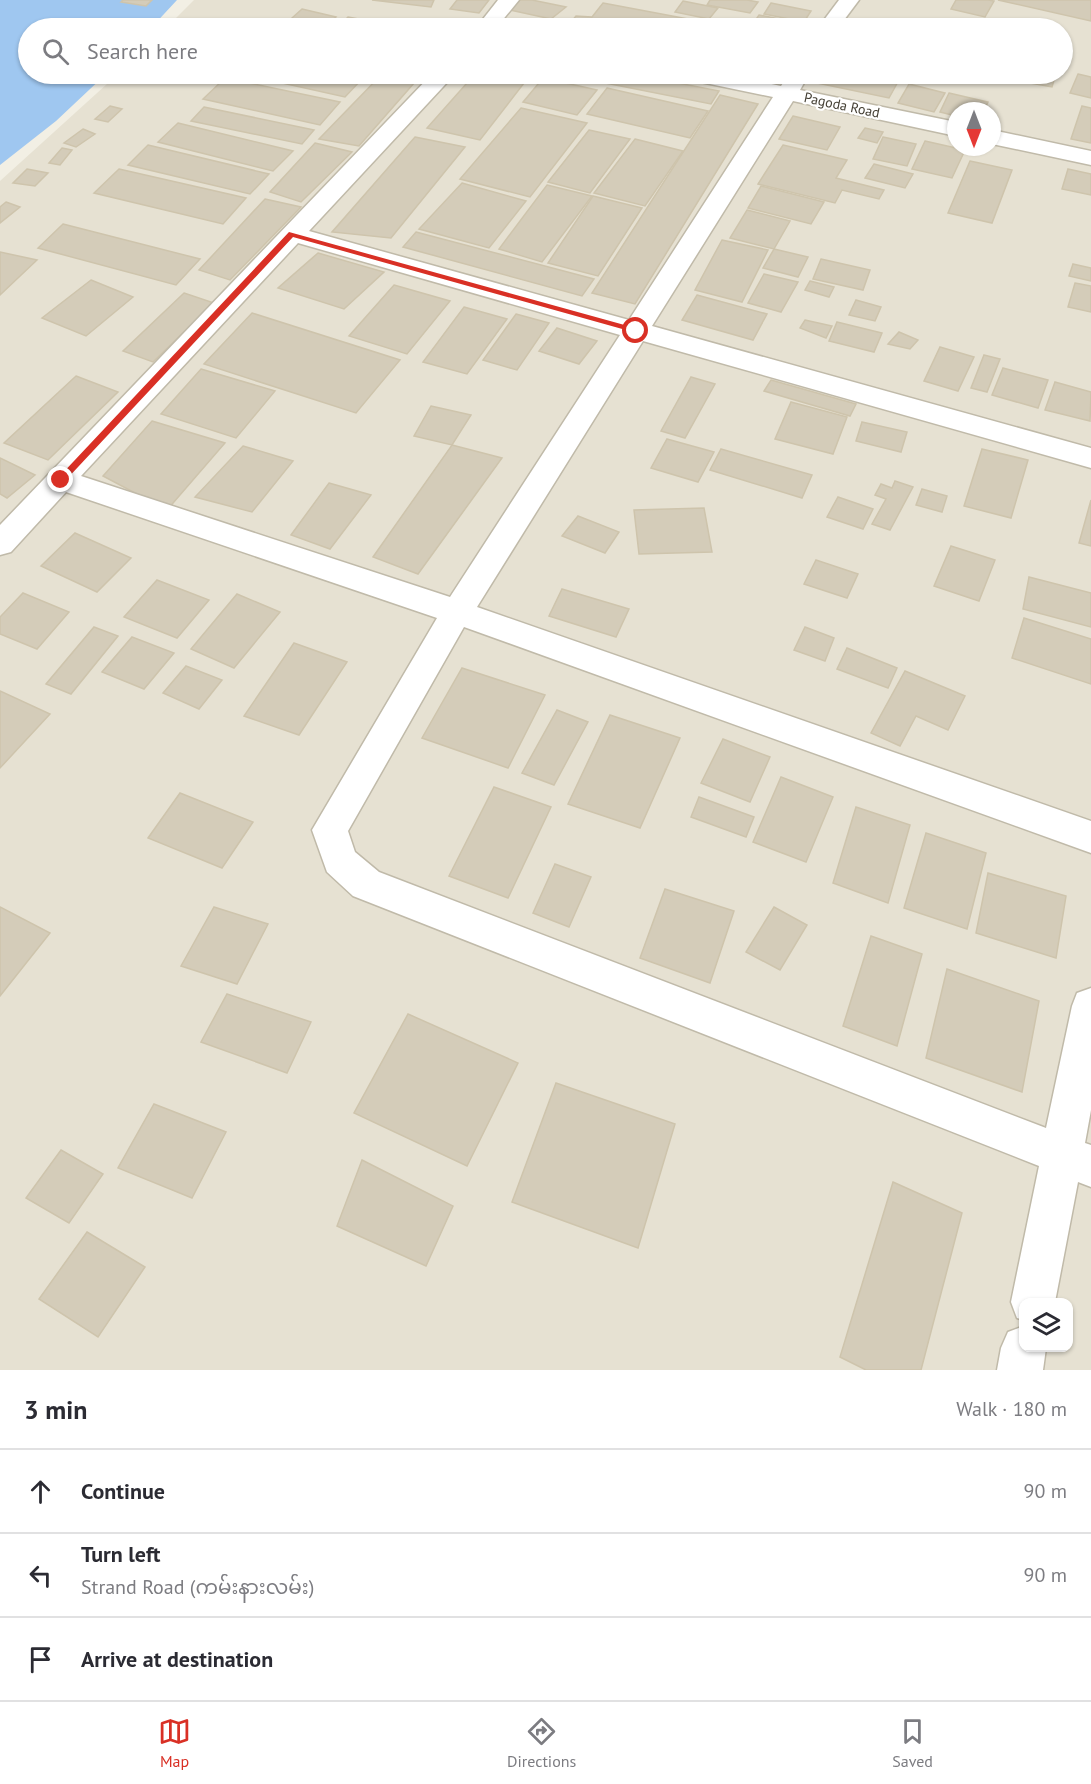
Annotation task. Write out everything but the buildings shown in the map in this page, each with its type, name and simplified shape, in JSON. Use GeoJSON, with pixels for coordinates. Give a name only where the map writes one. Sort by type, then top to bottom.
{"type":"FeatureCollection","features":[{"type":"Feature","properties":{"kind":"street"},"geometry":{"type":"LineString","coordinates":[[494,18],[509,0]]}},
{"type":"Feature","properties":{"kind":"street"},"geometry":{"type":"LineString","coordinates":[[836,18],[849,0]]}},
{"type":"Feature","properties":{"kind":"street"},"geometry":{"type":"LineString","coordinates":[[0,544],[434,84]]}},
{"type":"Feature","properties":{"kind":"street"},"geometry":{"type":"LineString","coordinates":[[792,84],[457,612],[330,830],[340,861],[366,884],[1076,1159]]}},
{"type":"Feature","properties":{"kind":"street","name":"Pagoda Road"},"geometry":{"type":"LineString","coordinates":[[797,84],[947,126]]}},
{"type":"Feature","properties":{"kind":"street"},"geometry":{"type":"LineString","coordinates":[[1001,139],[1091,158]]}},
{"type":"Feature","properties":{"kind":"street"},"geometry":{"type":"LineString","coordinates":[[292,234],[1091,458]]}},
{"type":"Feature","properties":{"kind":"street"},"geometry":{"type":"LineString","coordinates":[[61,480],[457,612],[1091,837]]}},
{"type":"Feature","properties":{"kind":"street"},"geometry":{"type":"LineString","coordinates":[[1034,1298],[1076,1159],[1091,1006]]}},
{"type":"Feature","properties":{"kind":"street"},"geometry":{"type":"LineString","coordinates":[[1020,1370],[1023,1352]]}},
{"type":"Feature","properties":{"kind":"shaded area"},"geometry":{"type":"Polygon","coordinates":[[[194,0],[1091,0],[1091,1370],[0,1370],[0,181],[107,84],[1073,84],[1073,18],[176,18],[194,0]]]}},
{"type":"Feature","properties":{"kind":"water"},"geometry":{"type":"Polygon","coordinates":[[[0,0],[177,0],[160,18],[18,18],[18,84],[95,84],[56,121],[0,165],[0,0]]]}},
{"type":"Feature","properties":{"kind":"route"},"geometry":{"type":"LineString","coordinates":[[61,480],[292,234],[636,331]]}}]}
